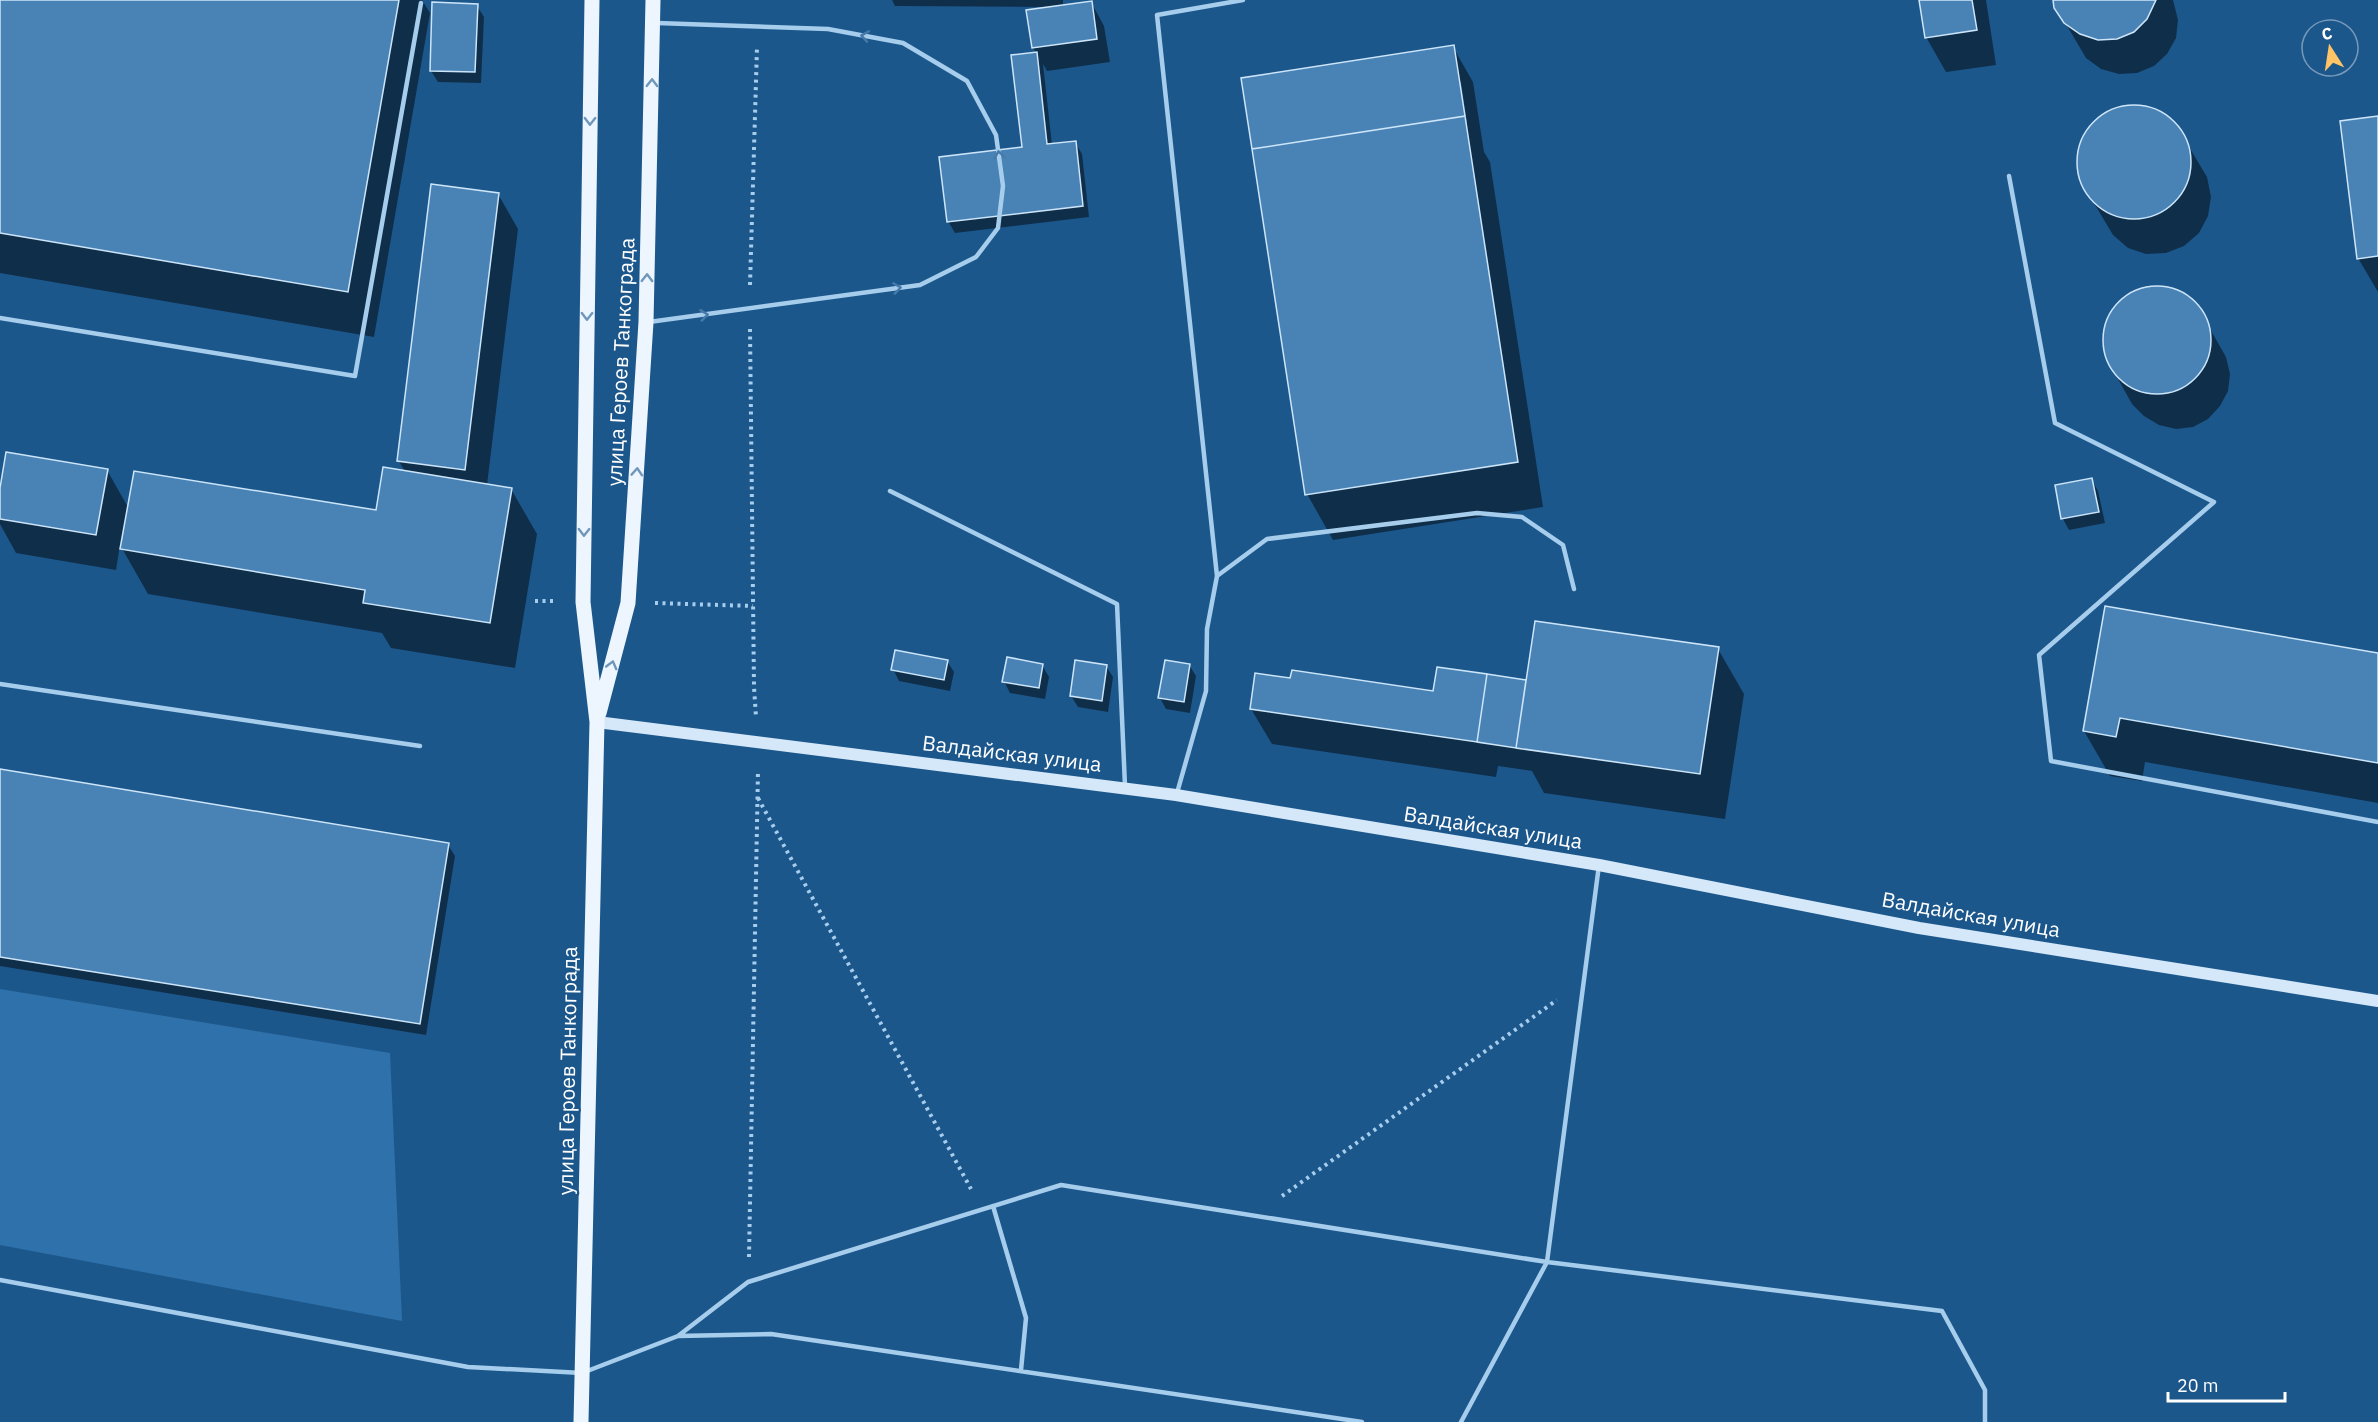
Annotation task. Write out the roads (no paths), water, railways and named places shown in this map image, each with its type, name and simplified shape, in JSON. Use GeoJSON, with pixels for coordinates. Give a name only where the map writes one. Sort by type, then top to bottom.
{"type":"FeatureCollection","features":[{"type":"Feature","properties":{"kind":"main road","name":"улица Героев Танкограда"},"geometry":{"type":"LineString","coordinates":[[581,1422],[597,722],[583,602],[592,0]]}},
{"type":"Feature","properties":{"kind":"main road","name":"улица Героев Танкограда"},"geometry":{"type":"LineString","coordinates":[[597,722],[628,603],[646,322],[653,0]]}},
{"type":"Feature","properties":{"kind":"street","name":"Валдайская улица"},"geometry":{"type":"LineString","coordinates":[[597,722],[1176,795],[1599,865],[1919,927],[2378,1001]]}},
{"type":"Feature","properties":{"kind":"lane"},"geometry":{"type":"LineString","coordinates":[[1176,795],[1206,691],[1207,629],[1217,576],[1157,15],[1243,0]]}},
{"type":"Feature","properties":{"kind":"lane"},"geometry":{"type":"LineString","coordinates":[[0,318],[354,376],[421,3]]}},
{"type":"Feature","properties":{"kind":"lane"},"geometry":{"type":"LineString","coordinates":[[646,322],[749,310],[920,285],[976,257],[998,228],[1004,186],[996,135],[967,81],[903,43],[828,29],[653,22]]}},
{"type":"Feature","properties":{"kind":"lane"},"geometry":{"type":"LineString","coordinates":[[2009,176],[2055,423],[2214,502],[2039,655],[2051,760],[2378,822]]}},
{"type":"Feature","properties":{"kind":"lane"},"geometry":{"type":"LineString","coordinates":[[890,491],[1117,604],[1125,788]]}},
{"type":"Feature","properties":{"kind":"lane"},"geometry":{"type":"LineString","coordinates":[[1217,576],[1267,539],[1477,513],[1522,517],[1563,545],[1574,589]]}},
{"type":"Feature","properties":{"kind":"lane"},"geometry":{"type":"LineString","coordinates":[[0,684],[420,746]]}},
{"type":"Feature","properties":{"kind":"lane"},"geometry":{"type":"LineString","coordinates":[[1461,1422],[1547,1262],[1599,865]]}},
{"type":"Feature","properties":{"kind":"lane"},"geometry":{"type":"LineString","coordinates":[[0,1280],[468,1367],[582,1373],[678,1336],[748,1282],[1061,1185],[1547,1262],[1942,1311],[1985,1390],[1985,1422]]}},
{"type":"Feature","properties":{"kind":"lane"},"geometry":{"type":"LineString","coordinates":[[993,1206],[1026,1318],[1021,1370]]}},
{"type":"Feature","properties":{"kind":"lane"},"geometry":{"type":"LineString","coordinates":[[678,1336],[771,1334],[1362,1422]]}}]}
